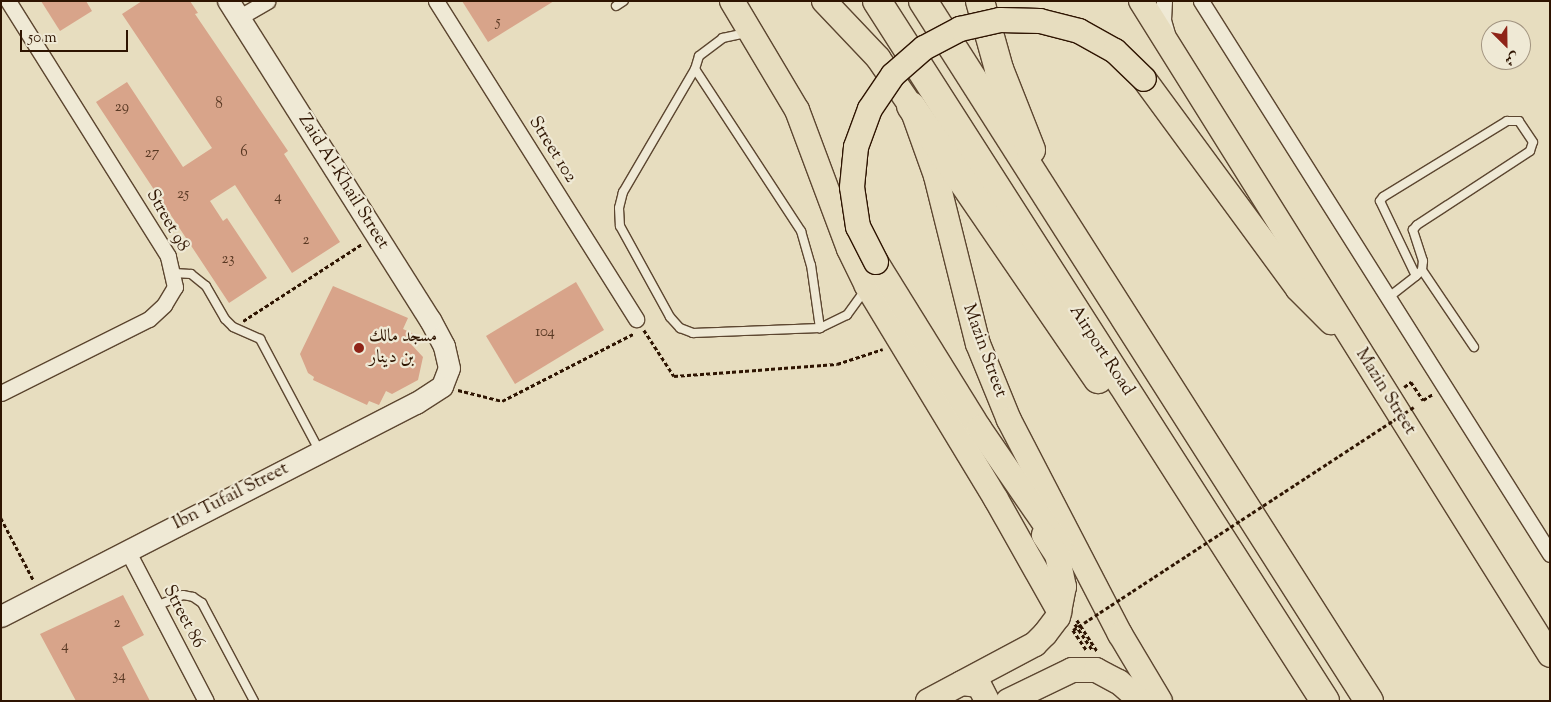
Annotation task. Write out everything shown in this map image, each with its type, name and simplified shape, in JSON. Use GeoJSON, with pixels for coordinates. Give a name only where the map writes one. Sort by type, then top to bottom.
{"type":"FeatureCollection","features":[{"type":"Feature","properties":{"kind":"highway","name":"Airport Road"},"geometry":{"type":"LineString","coordinates":[[876,1],[1206,512],[1325,701]]}},
{"type":"Feature","properties":{"kind":"highway","name":"Airport Road"},"geometry":{"type":"LineString","coordinates":[[923,1],[1053,208],[1369,701]]}},
{"type":"Feature","properties":{"kind":"highway"},"geometry":{"type":"LineString","coordinates":[[980,1],[999,69],[1053,208]]}},
{"type":"Feature","properties":{"kind":"highway"},"geometry":{"type":"LineString","coordinates":[[911,106],[1166,479],[1179,493],[1206,512]]}},
{"type":"Feature","properties":{"kind":"main road"},"geometry":{"type":"LineString","coordinates":[[732,1],[797,110],[849,249],[867,286],[1001,507],[1066,620]]}},
{"type":"Feature","properties":{"kind":"main road","name":"Mazin Street"},"geometry":{"type":"LineString","coordinates":[[824,1],[878,58],[911,106],[936,176],[978,344],[1009,420],[1120,634],[1160,701]]}},
{"type":"Feature","properties":{"kind":"main road","name":"Mazin Street"},"geometry":{"type":"LineString","coordinates":[[1141,1],[1358,347],[1489,561],[1550,655]]}},
{"type":"Feature","properties":{"kind":"main road"},"geometry":{"type":"LineString","coordinates":[[1066,620],[1064,587],[1057,555],[876,262],[858,228],[852,187],[856,147],[875,102],[893,75],[924,48],[960,29],[1000,20],[1040,21],[1080,31],[1115,51],[1144,79],[1298,289],[1358,347]]}},
{"type":"Feature","properties":{"kind":"main road"},"geometry":{"type":"LineString","coordinates":[[979,428],[1120,634]]}},
{"type":"Feature","properties":{"kind":"main road"},"geometry":{"type":"LineString","coordinates":[[1489,561],[1550,674]]}},
{"type":"Feature","properties":{"kind":"main road"},"geometry":{"type":"LineString","coordinates":[[928,701],[1035,644],[1066,620]]}},
{"type":"Feature","properties":{"kind":"main road"},"geometry":{"type":"LineString","coordinates":[[1008,701],[1072,670],[1096,670],[1119,682],[1141,701]]}},
{"type":"Feature","properties":{"kind":"main road"},"geometry":{"type":"LineString","coordinates":[[962,683],[979,685],[987,701]]}},
{"type":"Feature","properties":{"kind":"street","name":"Street 98"},"geometry":{"type":"LineString","coordinates":[[1,393],[148,319],[164,305],[175,287],[174,273],[168,256],[8,1]]}},
{"type":"Feature","properties":{"kind":"street"},"geometry":{"type":"LineString","coordinates":[[233,10],[267,1]]}},
{"type":"Feature","properties":{"kind":"street","name":"Street 102"},"geometry":{"type":"LineString","coordinates":[[436,1],[640,324]]}},
{"type":"Feature","properties":{"kind":"street"},"geometry":{"type":"LineString","coordinates":[[1164,1],[1163,20],[1170,47]]}},
{"type":"Feature","properties":{"kind":"street"},"geometry":{"type":"LineString","coordinates":[[1202,1],[1550,554]]}},
{"type":"Feature","properties":{"kind":"street","name":"Zaid Al-Khail Street"},"geometry":{"type":"LineString","coordinates":[[233,10],[430,320],[444,346],[446,377]]}},
{"type":"Feature","properties":{"kind":"street","name":"Ibn Tufail Street"},"geometry":{"type":"LineString","coordinates":[[1,616],[416,403],[446,377]]}},
{"type":"Feature","properties":{"kind":"street","name":"Street 86"},"geometry":{"type":"LineString","coordinates":[[127,550],[206,701]]}},
{"type":"Feature","properties":{"kind":"lane"},"geometry":{"type":"LineString","coordinates":[[616,6],[624,1]]}},
{"type":"Feature","properties":{"kind":"lane"},"geometry":{"type":"LineString","coordinates":[[751,32],[732,35],[714,43],[699,56],[695,69],[626,184],[619,208],[620,226],[670,317],[680,328],[693,333],[820,328],[847,315],[867,286]]}},
{"type":"Feature","properties":{"kind":"lane"},"geometry":{"type":"LineString","coordinates":[[695,69],[801,231],[810,259],[820,328]]}},
{"type":"Feature","properties":{"kind":"lane"},"geometry":{"type":"LineString","coordinates":[[1389,297],[1419,273],[1423,261],[1413,230],[1530,151],[1533,142],[1518,121],[1507,121],[1383,197],[1380,201],[1419,273],[1474,347]]}},
{"type":"Feature","properties":{"kind":"lane"},"geometry":{"type":"LineString","coordinates":[[174,273],[191,274],[206,286],[225,319],[233,327],[260,339],[320,452]]}},
{"type":"Feature","properties":{"kind":"lane"},"geometry":{"type":"LineString","coordinates":[[156,606],[183,595],[193,596],[202,603],[254,701]]}},
{"type":"Feature","properties":{"kind":"path"},"geometry":{"type":"LineString","coordinates":[[233,327],[376,235]]}},
{"type":"Feature","properties":{"kind":"path"},"geometry":{"type":"LineString","coordinates":[[446,377],[502,401],[640,324],[674,376],[838,364],[900,343]]}},
{"type":"Feature","properties":{"kind":"path"},"geometry":{"type":"LineString","coordinates":[[1407,393],[1403,387],[1411,382],[1423,400]]}},
{"type":"Feature","properties":{"kind":"path"},"geometry":{"type":"LineString","coordinates":[[1066,620],[1415,406],[1411,400]]}},
{"type":"Feature","properties":{"kind":"path"},"geometry":{"type":"LineString","coordinates":[[1,518],[42,595]]}},
{"type":"Feature","properties":{"kind":"path"},"geometry":{"type":"LineString","coordinates":[[1066,620],[1093,651],[1089,654],[1066,620]]}},
{"type":"Feature","properties":{"kind":"path"},"geometry":{"type":"LineString","coordinates":[[1066,620],[1078,620],[1098,652],[1096,670]]}},
{"type":"Feature","properties":{"kind":"building"},"geometry":{"type":"Polygon","coordinates":[[[41,1],[86,1],[92,11],[60,31],[41,1]]]}},
{"type":"Feature","properties":{"kind":"building"},"geometry":{"type":"Polygon","coordinates":[[[142,1],[190,1],[198,13],[195,14],[288,151],[284,154],[340,242],[292,273],[235,185],[210,201],[223,221],[227,218],[267,278],[229,303],[96,102],[127,82],[183,167],[212,148],[122,14],[142,1]]]}},
{"type":"Feature","properties":{"kind":"building"},"geometry":{"type":"Polygon","coordinates":[[[462,1],[554,1],[488,42],[462,1]]]}},
{"type":"Feature","properties":{"kind":"building"},"geometry":{"type":"Polygon","coordinates":[[[576,282],[604,330],[515,384],[486,336],[576,282]]]}},
{"type":"Feature","properties":{"kind":"building","name":"مسجد مالك بن دينار"},"geometry":{"type":"Polygon","coordinates":[[[333,286],[408,318],[403,329],[414,334],[409,342],[423,357],[418,380],[392,394],[386,391],[379,405],[369,401],[367,405],[313,380],[314,377],[308,373],[300,354],[333,286]]]}},
{"type":"Feature","properties":{"kind":"building"},"geometry":{"type":"Polygon","coordinates":[[[123,595],[144,635],[122,647],[150,701],[76,701],[40,634],[123,595]]]}},
{"type":"Feature","properties":{"kind":"place","name":"مسجد مالك بن دينار"},"geometry":{"type":"Point","coordinates":[359,348]}}]}
